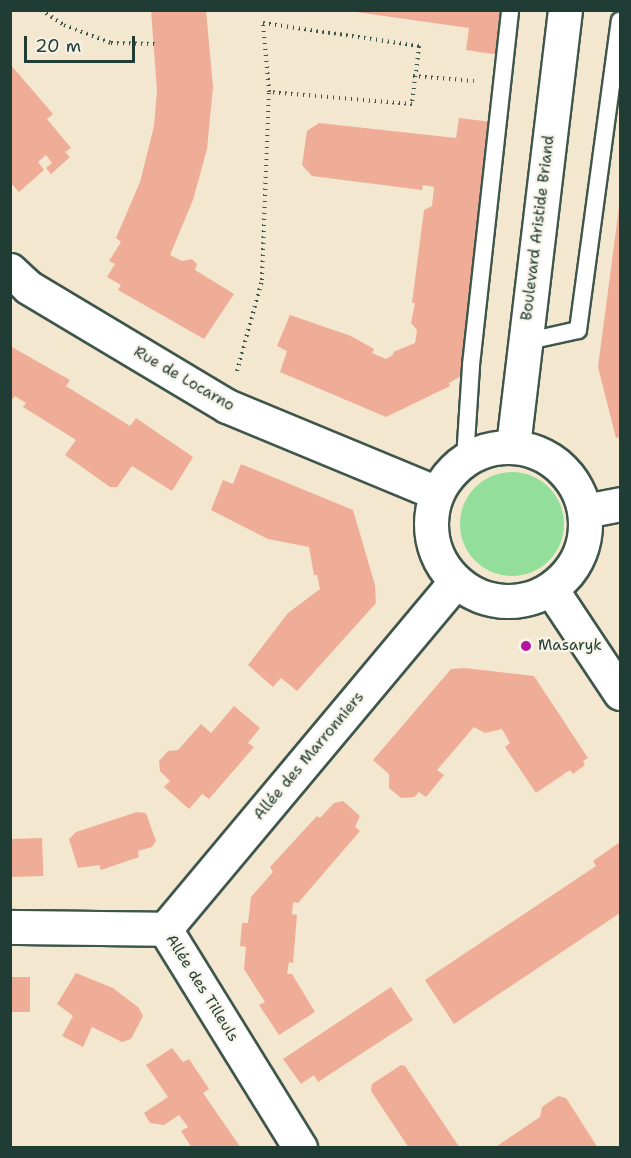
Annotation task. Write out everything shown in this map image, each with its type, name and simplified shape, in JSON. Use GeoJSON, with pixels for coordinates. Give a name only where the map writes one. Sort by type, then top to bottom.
{"type":"FeatureCollection","features":[{"type":"Feature","properties":{"kind":"street","name":"Boulevard Aristide Briand"},"geometry":{"type":"LineString","coordinates":[[513,446],[565,10]]}},
{"type":"Feature","properties":{"kind":"street","name":"Rue de Locarno"},"geometry":{"type":"LineString","coordinates":[[10,270],[28,287],[227,406],[437,493]]}},
{"type":"Feature","properties":{"kind":"street"},"geometry":{"type":"LineString","coordinates":[[513,446],[536,451],[556,462],[572,480],[585,511],[584,543],[575,565],[551,589],[535,599],[514,602],[490,600],[454,584],[435,549],[431,521],[437,493],[448,474],[465,459],[487,449],[513,446]]}},
{"type":"Feature","properties":{"kind":"street"},"geometry":{"type":"LineString","coordinates":[[585,511],[621,504]]}},
{"type":"Feature","properties":{"kind":"street","name":"Allée des Marronniers"},"geometry":{"type":"LineString","coordinates":[[165,929],[454,584]]}},
{"type":"Feature","properties":{"kind":"street"},"geometry":{"type":"LineString","coordinates":[[551,589],[621,693]]}},
{"type":"Feature","properties":{"kind":"street","name":"Allée des Tilleuls"},"geometry":{"type":"LineString","coordinates":[[10,927],[165,929],[300,1148]]}},
{"type":"Feature","properties":{"kind":"lane"},"geometry":{"type":"LineString","coordinates":[[465,459],[471,366],[510,10]]}},
{"type":"Feature","properties":{"kind":"lane"},"geometry":{"type":"LineString","coordinates":[[524,342],[578,330],[621,21]]}},
{"type":"Feature","properties":{"kind":"path"},"geometry":{"type":"LineString","coordinates":[[41,10],[64,25],[111,43],[155,44]]}},
{"type":"Feature","properties":{"kind":"path"},"geometry":{"type":"LineString","coordinates":[[227,406],[262,280],[269,92],[263,23],[419,46],[413,76],[412,104],[269,92]]}},
{"type":"Feature","properties":{"kind":"path"},"geometry":{"type":"LineString","coordinates":[[413,76],[484,81]]}},
{"type":"Feature","properties":{"kind":"green space"},"geometry":{"type":"Polygon","coordinates":[[[512,472],[532,476],[549,487],[560,504],[564,524],[560,544],[549,561],[532,572],[512,576],[492,572],[475,561],[464,544],[460,524],[464,504],[475,487],[492,476],[512,472]]]}},
{"type":"Feature","properties":{"kind":"building"},"geometry":{"type":"Polygon","coordinates":[[[151,10],[206,10],[213,87],[207,149],[193,200],[170,255],[182,261],[192,259],[197,264],[195,270],[234,294],[204,339],[118,290],[121,285],[107,277],[115,264],[109,261],[121,242],[116,238],[140,182],[154,126],[157,91],[151,10]]]}},
{"type":"Feature","properties":{"kind":"building"},"geometry":{"type":"Polygon","coordinates":[[[342,10],[506,10],[500,55],[466,50],[469,28],[342,10]]]}},
{"type":"Feature","properties":{"kind":"building"},"geometry":{"type":"Polygon","coordinates":[[[10,64],[53,114],[47,119],[71,148],[65,152],[70,157],[51,174],[46,168],[52,163],[46,155],[38,162],[44,170],[19,192],[10,182],[10,64]]]}},
{"type":"Feature","properties":{"kind":"building"},"geometry":{"type":"Polygon","coordinates":[[[459,118],[492,122],[461,376],[449,383],[450,386],[386,417],[280,372],[287,351],[277,346],[290,315],[351,336],[374,349],[372,353],[386,359],[394,354],[393,352],[415,343],[417,330],[411,323],[415,303],[412,303],[424,210],[432,206],[434,187],[423,185],[422,190],[312,176],[302,165],[307,131],[319,123],[456,138],[459,118]]]}},
{"type":"Feature","properties":{"kind":"building"},"geometry":{"type":"Polygon","coordinates":[[[620,200],[620,437],[616,438],[598,367],[620,200]]]}},
{"type":"Feature","properties":{"kind":"building"},"geometry":{"type":"Polygon","coordinates":[[[10,346],[70,380],[66,386],[130,426],[136,418],[193,457],[172,491],[132,466],[117,487],[110,487],[65,455],[76,440],[23,407],[26,403],[15,396],[10,402],[10,346]]]}},
{"type":"Feature","properties":{"kind":"building"},"geometry":{"type":"Polygon","coordinates":[[[241,464],[353,510],[375,585],[376,603],[297,691],[281,678],[273,687],[248,665],[288,613],[320,589],[317,575],[314,575],[309,547],[268,539],[211,510],[223,480],[233,484],[241,464]]]}},
{"type":"Feature","properties":{"kind":"building"},"geometry":{"type":"Polygon","coordinates":[[[465,668],[534,676],[588,758],[583,761],[585,765],[573,774],[570,770],[536,793],[505,747],[510,743],[502,729],[485,733],[474,727],[437,770],[444,775],[426,797],[419,792],[414,797],[401,798],[389,788],[389,774],[373,760],[451,669],[465,668]]]}},
{"type":"Feature","properties":{"kind":"building"},"geometry":{"type":"Polygon","coordinates":[[[234,706],[260,728],[248,743],[254,747],[209,799],[202,794],[189,809],[164,787],[170,781],[160,771],[159,761],[168,751],[178,750],[201,724],[211,733],[234,706]]]}},
{"type":"Feature","properties":{"kind":"building"},"geometry":{"type":"Polygon","coordinates":[[[343,801],[360,816],[355,827],[360,831],[298,903],[293,902],[292,914],[297,915],[293,963],[289,962],[287,974],[292,974],[315,1012],[279,1035],[259,1005],[265,1002],[244,969],[246,947],[240,946],[242,923],[248,923],[251,897],[273,872],[270,867],[317,816],[320,818],[334,803],[343,801]]]}},
{"type":"Feature","properties":{"kind":"building"},"geometry":{"type":"Polygon","coordinates":[[[137,812],[146,813],[156,841],[152,847],[138,851],[139,857],[101,870],[99,865],[78,868],[69,839],[76,832],[137,812]]]}},
{"type":"Feature","properties":{"kind":"building"},"geometry":{"type":"Polygon","coordinates":[[[42,838],[43,876],[11,877],[10,839],[42,838]]]}},
{"type":"Feature","properties":{"kind":"building"},"geometry":{"type":"Polygon","coordinates":[[[620,842],[620,913],[454,1024],[425,980],[596,866],[593,861],[620,842]]]}},
{"type":"Feature","properties":{"kind":"building"},"geometry":{"type":"Polygon","coordinates":[[[76,973],[113,988],[139,1008],[143,1016],[131,1039],[122,1042],[92,1027],[83,1047],[62,1036],[73,1016],[57,1004],[76,973]]]}},
{"type":"Feature","properties":{"kind":"building"},"geometry":{"type":"Polygon","coordinates":[[[10,977],[30,977],[30,1012],[10,1012],[10,977]]]}},
{"type":"Feature","properties":{"kind":"building"},"geometry":{"type":"Polygon","coordinates":[[[391,987],[413,1020],[318,1082],[314,1075],[301,1084],[283,1059],[391,987]]]}},
{"type":"Feature","properties":{"kind":"building"},"geometry":{"type":"Polygon","coordinates":[[[172,1048],[183,1062],[189,1059],[209,1089],[203,1093],[241,1148],[192,1148],[181,1131],[188,1127],[179,1115],[164,1125],[150,1123],[144,1113],[168,1097],[146,1065],[172,1048]]]}},
{"type":"Feature","properties":{"kind":"building"},"geometry":{"type":"Polygon","coordinates":[[[401,1065],[405,1066],[460,1148],[409,1148],[371,1091],[372,1084],[401,1065]]]}},
{"type":"Feature","properties":{"kind":"building"},"geometry":{"type":"Polygon","coordinates":[[[558,1096],[566,1098],[598,1148],[494,1148],[540,1117],[542,1107],[558,1096]]]}},
{"type":"Feature","properties":{"kind":"place","name":"Masaryk"},"geometry":{"type":"Point","coordinates":[526,646]}}]}
